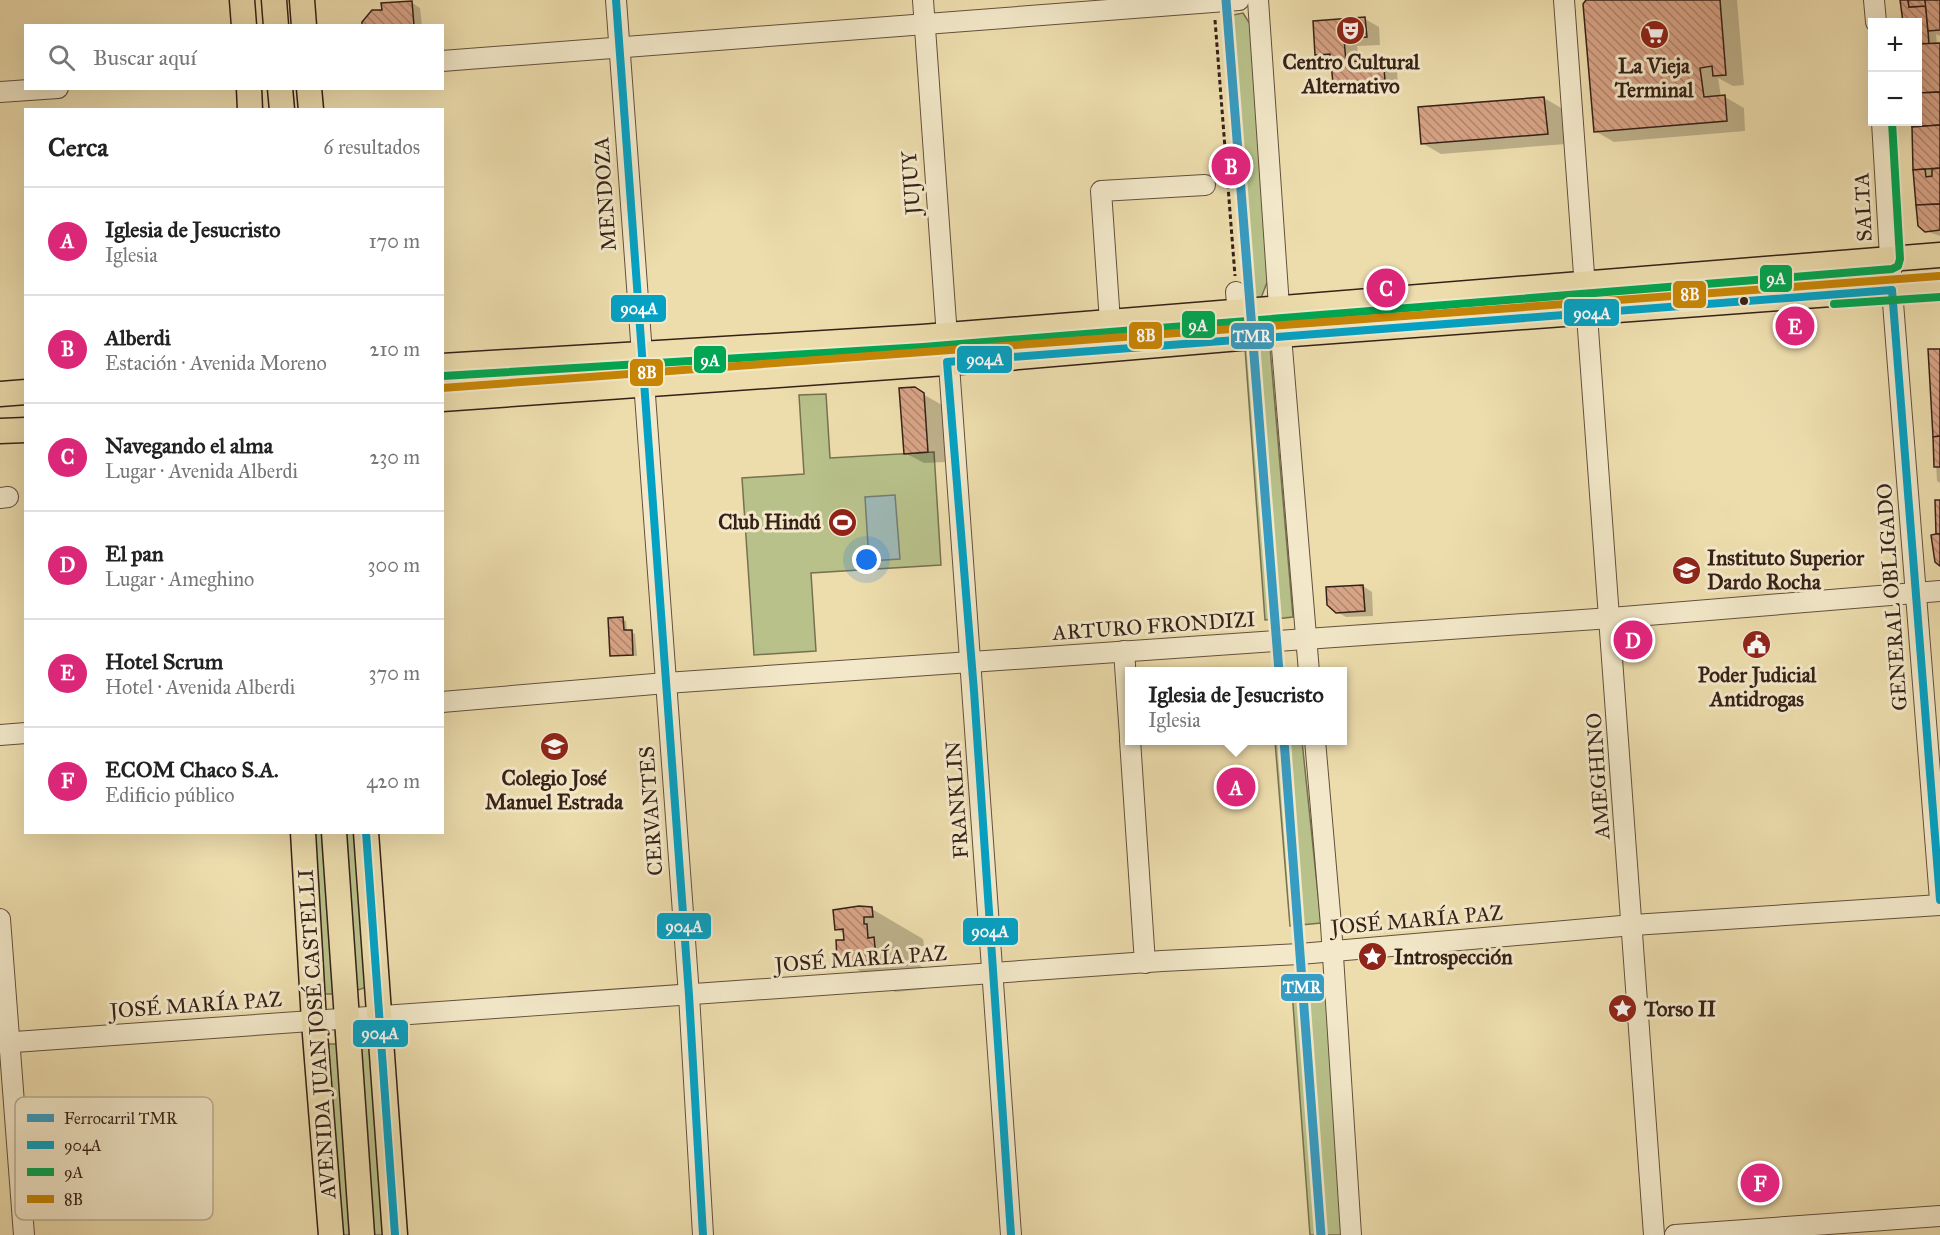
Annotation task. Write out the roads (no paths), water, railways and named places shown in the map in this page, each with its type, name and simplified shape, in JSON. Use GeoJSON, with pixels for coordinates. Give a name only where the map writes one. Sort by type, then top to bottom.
{"type":"FeatureCollection","features":[{"type":"Feature","properties":{"kind":"main road"},"geometry":{"type":"LineString","coordinates":[[242,0],[244,24]]}},
{"type":"Feature","properties":{"kind":"main road"},"geometry":{"type":"LineString","coordinates":[[274,0],[276,24]]}},
{"type":"Feature","properties":{"kind":"main road"},"geometry":{"type":"LineString","coordinates":[[302,0],[304,24]]}},
{"type":"Feature","properties":{"kind":"main road"},"geometry":{"type":"LineString","coordinates":[[249,90],[250,108]]}},
{"type":"Feature","properties":{"kind":"main road"},"geometry":{"type":"LineString","coordinates":[[280,90],[282,108]]}},
{"type":"Feature","properties":{"kind":"main road"},"geometry":{"type":"LineString","coordinates":[[309,90],[311,108]]}},
{"type":"Feature","properties":{"kind":"main road"},"geometry":{"type":"LineString","coordinates":[[444,366],[945,335],[1110,322],[1238,302],[1279,309],[1940,255]]}},
{"type":"Feature","properties":{"kind":"main road"},"geometry":{"type":"LineString","coordinates":[[444,399],[1940,286]]}},
{"type":"Feature","properties":{"kind":"main road"},"geometry":{"type":"LineString","coordinates":[[0,394],[24,392]]}},
{"type":"Feature","properties":{"kind":"main road"},"geometry":{"type":"LineString","coordinates":[[0,432],[24,430]]}},
{"type":"Feature","properties":{"kind":"main road","name":"AVENIDA JUAN JOSÉ CASTELLI"},"geometry":{"type":"LineString","coordinates":[[303,834],[314,1022],[331,1235]]}},
{"type":"Feature","properties":{"kind":"main road","name":"AVENIDA JUAN JOSÉ CASTELLI"},"geometry":{"type":"LineString","coordinates":[[334,834],[362,1235]]}},
{"type":"Feature","properties":{"kind":"main road"},"geometry":{"type":"LineString","coordinates":[[366,834],[395,1235]]}},
{"type":"Feature","properties":{"kind":"street","name":"MENDOZA"},"geometry":{"type":"LineString","coordinates":[[616,0],[643,384]]}},
{"type":"Feature","properties":{"kind":"street","name":"JUJUY"},"geometry":{"type":"LineString","coordinates":[[923,0],[948,362]]}},
{"type":"Feature","properties":{"kind":"street"},"geometry":{"type":"LineString","coordinates":[[444,61],[1239,0]]}},
{"type":"Feature","properties":{"kind":"street"},"geometry":{"type":"LineString","coordinates":[[1258,0],[1281,336],[1309,667]]}},
{"type":"Feature","properties":{"kind":"street","name":"AMEGHINO"},"geometry":{"type":"LineString","coordinates":[[1564,0],[1590,313],[1654,1235]]}},
{"type":"Feature","properties":{"kind":"street"},"geometry":{"type":"LineString","coordinates":[[1874,0],[1876,18]]}},
{"type":"Feature","properties":{"kind":"street"},"geometry":{"type":"LineString","coordinates":[[0,92],[29,90]]}},
{"type":"Feature","properties":{"kind":"street","name":"SALTA"},"geometry":{"type":"LineString","coordinates":[[1882,126],[1892,290]]}},
{"type":"Feature","properties":{"kind":"street"},"geometry":{"type":"LineString","coordinates":[[1110,322],[1101,191],[1205,184]]}},
{"type":"Feature","properties":{"kind":"street","name":"GENERAL OBLIGADO"},"geometry":{"type":"LineString","coordinates":[[1892,290],[1940,900]]}},
{"type":"Feature","properties":{"kind":"street"},"geometry":{"type":"LineString","coordinates":[[1238,302],[1240,338]]}},
{"type":"Feature","properties":{"kind":"street","name":"FRANKLIN"},"geometry":{"type":"LineString","coordinates":[[948,362],[972,663],[1011,1235]]}},
{"type":"Feature","properties":{"kind":"street","name":"CERVANTES"},"geometry":{"type":"LineString","coordinates":[[643,384],[689,995],[703,1235]]}},
{"type":"Feature","properties":{"kind":"street","name":"ARTURO FRONDIZI"},"geometry":{"type":"LineString","coordinates":[[444,702],[666,683],[1611,618],[1940,591]]}},
{"type":"Feature","properties":{"kind":"street"},"geometry":{"type":"LineString","coordinates":[[1124,651],[1125,667]]}},
{"type":"Feature","properties":{"kind":"street"},"geometry":{"type":"LineString","coordinates":[[0,735],[24,733]]}},
{"type":"Feature","properties":{"kind":"street"},"geometry":{"type":"LineString","coordinates":[[1130,745],[1145,963]]}},
{"type":"Feature","properties":{"kind":"street"},"geometry":{"type":"LineString","coordinates":[[1315,745],[1333,951],[1351,1235]]}},
{"type":"Feature","properties":{"kind":"street","name":"JOSÉ MARÍA PAZ"},"geometry":{"type":"LineString","coordinates":[[4,1042],[1333,951],[1633,925],[1940,905]]}},
{"type":"Feature","properties":{"kind":"street"},"geometry":{"type":"LineString","coordinates":[[0,919],[4,1042],[15,1148]]}},
{"type":"Feature","properties":{"kind":"street"},"geometry":{"type":"LineString","coordinates":[[1675,1235],[1940,1216]]}},
{"type":"Feature","properties":{"kind":"street"},"geometry":{"type":"LineString","coordinates":[[22,1220],[24,1235]]}},
{"type":"Feature","properties":{"kind":"water"},"geometry":{"type":"Polygon","coordinates":[[[895,495],[900,559],[869,561],[865,497],[895,495]]]}},
{"type":"Feature","properties":{"kind":"rail line","name":"TMR"},"geometry":{"type":"LineString","coordinates":[[1226,0],[1279,667]]}},
{"type":"Feature","properties":{"kind":"rail line","name":"TMR"},"geometry":{"type":"LineString","coordinates":[[1284,745],[1321,1235]]}},
{"type":"Feature","properties":{"kind":"place","name":"Centro Cultural Alternativo"},"geometry":{"type":"Point","coordinates":[1351,31]}},
{"type":"Feature","properties":{"kind":"place","name":"La Vieja Terminal"},"geometry":{"type":"Point","coordinates":[1654,35]}},
{"type":"Feature","properties":{"kind":"place","name":"Alberdi"},"geometry":{"type":"Point","coordinates":[1231,166]}},
{"type":"Feature","properties":{"kind":"place","name":"Navegando el alma"},"geometry":{"type":"Point","coordinates":[1386,288]}},
{"type":"Feature","properties":{"kind":"place","name":"Hotel Scrum"},"geometry":{"type":"Point","coordinates":[1795,326]}},
{"type":"Feature","properties":{"kind":"place","name":"Club Hindú"},"geometry":{"type":"Point","coordinates":[842,522]}},
{"type":"Feature","properties":{"kind":"place","name":"Instituto Superior Dardo Rocha"},"geometry":{"type":"Point","coordinates":[1686,570]}},
{"type":"Feature","properties":{"kind":"place","name":"El pan"},"geometry":{"type":"Point","coordinates":[1633,640]}},
{"type":"Feature","properties":{"kind":"place","name":"Poder Judicial Antidrogas"},"geometry":{"type":"Point","coordinates":[1757,644]}},
{"type":"Feature","properties":{"kind":"place","name":"Colegio José Manuel Estrada"},"geometry":{"type":"Point","coordinates":[554,747]}},
{"type":"Feature","properties":{"kind":"place","name":"Iglesia de Jesucristo"},"geometry":{"type":"Point","coordinates":[1236,787]}},
{"type":"Feature","properties":{"kind":"place","name":"Introspección"},"geometry":{"type":"Point","coordinates":[1373,957]}},
{"type":"Feature","properties":{"kind":"place","name":"Torso II"},"geometry":{"type":"Point","coordinates":[1623,1009]}},
{"type":"Feature","properties":{"kind":"place","name":"ECOM Chaco S.A."},"geometry":{"type":"Point","coordinates":[1760,1183]}}]}
